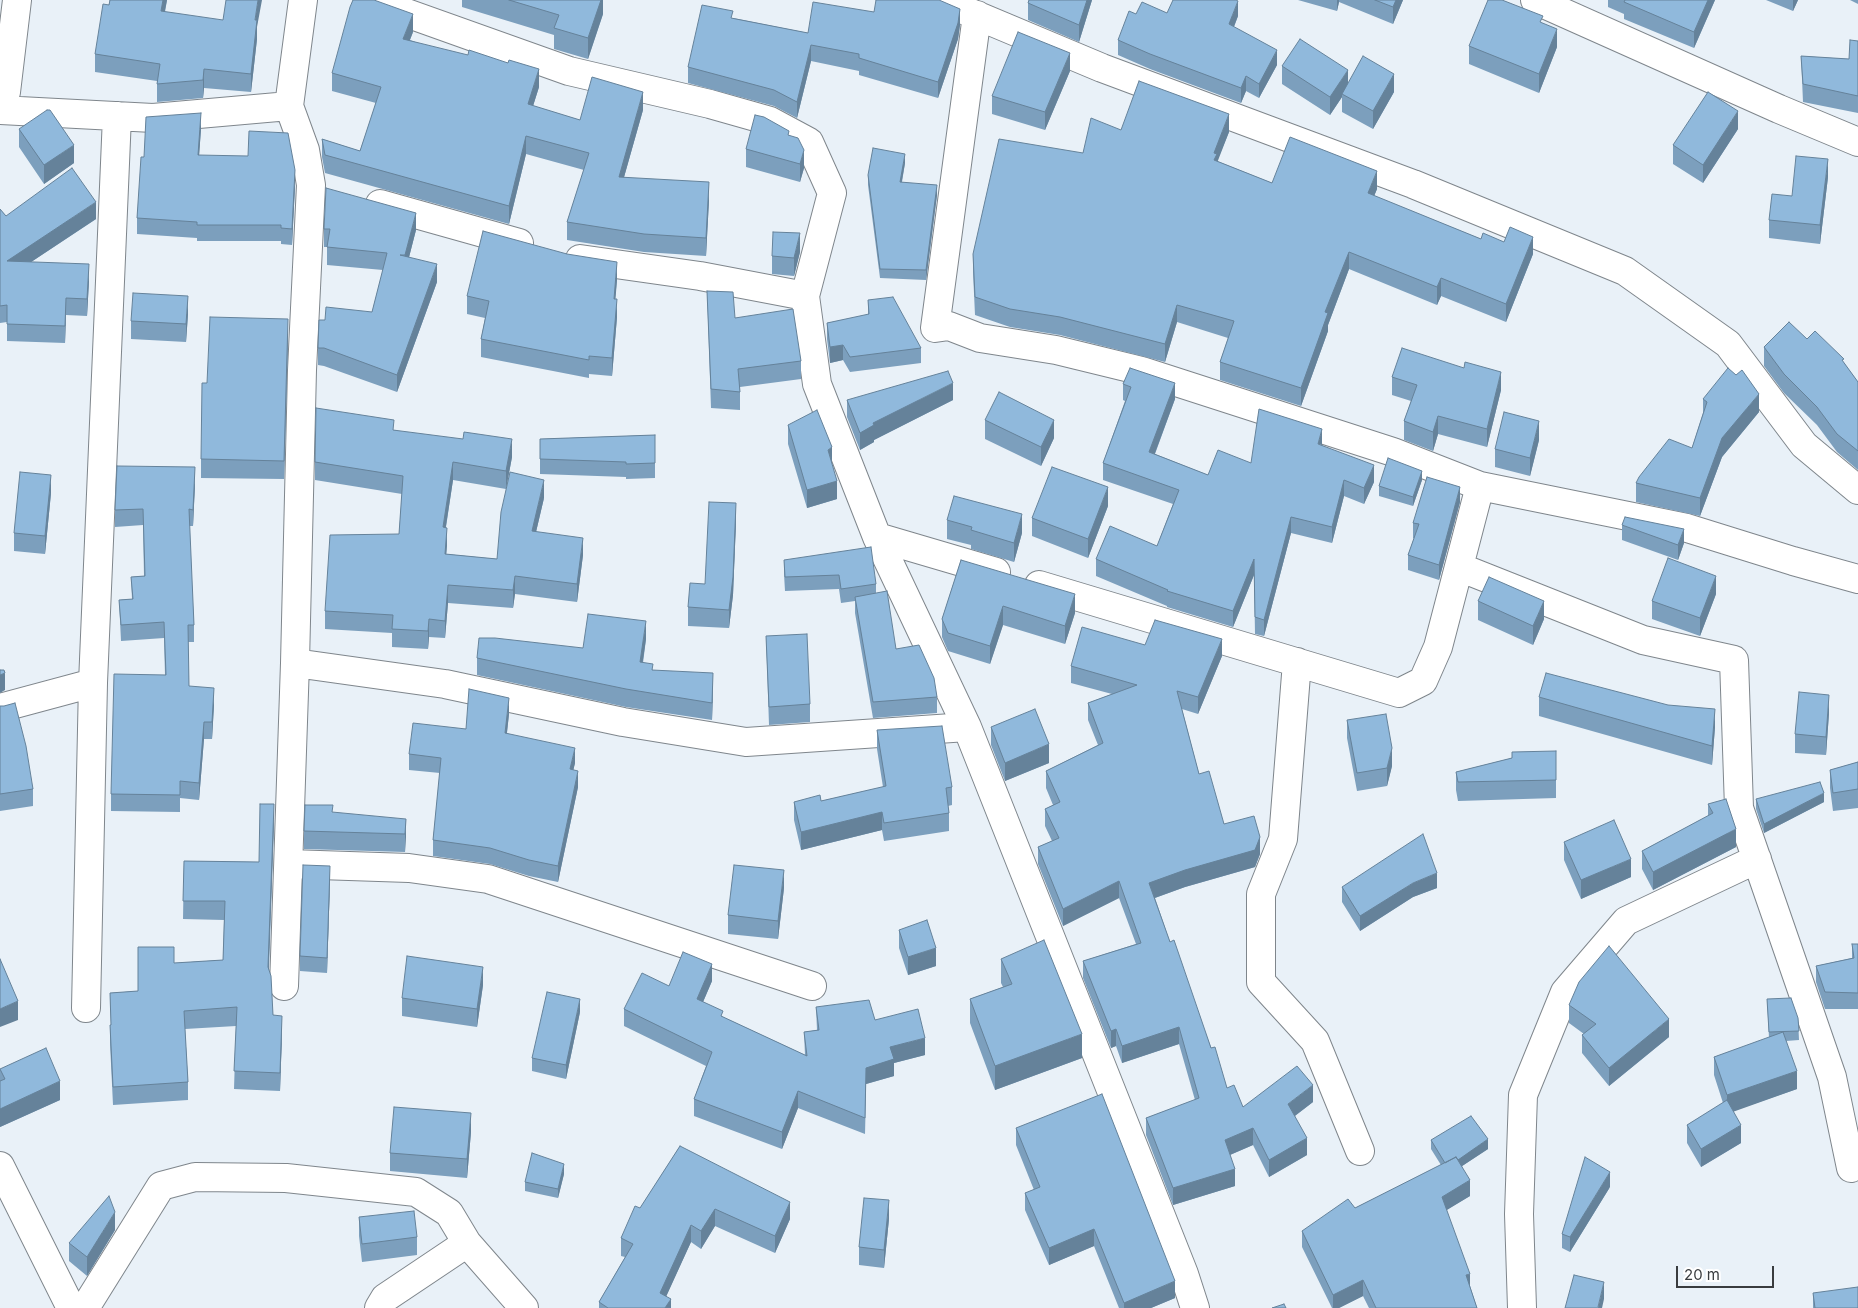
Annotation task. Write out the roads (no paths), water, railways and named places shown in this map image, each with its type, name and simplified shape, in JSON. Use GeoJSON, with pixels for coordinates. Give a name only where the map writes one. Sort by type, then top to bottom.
{"type":"FeatureCollection","features":[{"type":"Feature","properties":{"kind":"street"},"geometry":{"type":"LineString","coordinates":[[17,0],[2,100],[118,116],[153,118],[288,106]]}},
{"type":"Feature","properties":{"kind":"street"},"geometry":{"type":"LineString","coordinates":[[284,986],[295,663],[302,370],[321,188],[288,106],[303,0]]}},
{"type":"Feature","properties":{"kind":"street"},"geometry":{"type":"LineString","coordinates":[[370,0],[569,71],[710,104],[770,121],[809,142],[832,193],[805,296],[817,384],[877,537],[966,727],[1184,1274],[1195,1308]]}},
{"type":"Feature","properties":{"kind":"street"},"geometry":{"type":"LineString","coordinates":[[940,0],[1102,68],[1413,184],[1625,271],[1728,344],[1804,445],[1858,490]]}},
{"type":"Feature","properties":{"kind":"street"},"geometry":{"type":"LineString","coordinates":[[1546,2],[1779,110],[1858,142]]}},
{"type":"Feature","properties":{"kind":"street"},"geometry":{"type":"LineString","coordinates":[[977,15],[935,328],[949,326],[980,338],[1056,350],[1142,371],[1393,452],[1480,486],[1687,528],[1793,562],[1858,579]]}},
{"type":"Feature","properties":{"kind":"street"},"geometry":{"type":"LineString","coordinates":[[86,1008],[92,684],[118,116]]}},
{"type":"Feature","properties":{"kind":"street"},"geometry":{"type":"LineString","coordinates":[[359,198],[571,257],[700,276],[805,296]]}},
{"type":"Feature","properties":{"kind":"street"},"geometry":{"type":"LineString","coordinates":[[877,537],[1399,693],[1423,681],[1438,647],[1480,486]]}},
{"type":"Feature","properties":{"kind":"street"},"geometry":{"type":"LineString","coordinates":[[1459,567],[1643,640],[1734,660],[1739,808],[1832,1077],[1851,1168]]}},
{"type":"Feature","properties":{"kind":"street"},"geometry":{"type":"LineString","coordinates":[[1297,662],[1283,839],[1261,894],[1261,982],[1315,1041],[1360,1151]]}},
{"type":"Feature","properties":{"kind":"street"},"geometry":{"type":"LineString","coordinates":[[295,663],[445,684],[623,722],[746,742],[966,727]]}},
{"type":"Feature","properties":{"kind":"street"},"geometry":{"type":"LineString","coordinates":[[0,708],[92,684]]}},
{"type":"Feature","properties":{"kind":"street"},"geometry":{"type":"LineString","coordinates":[[1522,1308],[1519,1214],[1523,1095],[1565,992],[1626,921],[1757,859]]}},
{"type":"Feature","properties":{"kind":"street"},"geometry":{"type":"LineString","coordinates":[[289,864],[409,868],[488,879],[812,986]]}},
{"type":"Feature","properties":{"kind":"street"},"geometry":{"type":"LineString","coordinates":[[0,1166],[71,1308]]}},
{"type":"Feature","properties":{"kind":"street"},"geometry":{"type":"LineString","coordinates":[[85,1308],[160,1186],[195,1177],[286,1178],[416,1192],[449,1213],[467,1243],[524,1308]]}},
{"type":"Feature","properties":{"kind":"street"},"geometry":{"type":"LineString","coordinates":[[378,1308],[385,1298],[467,1243]]}}]}
